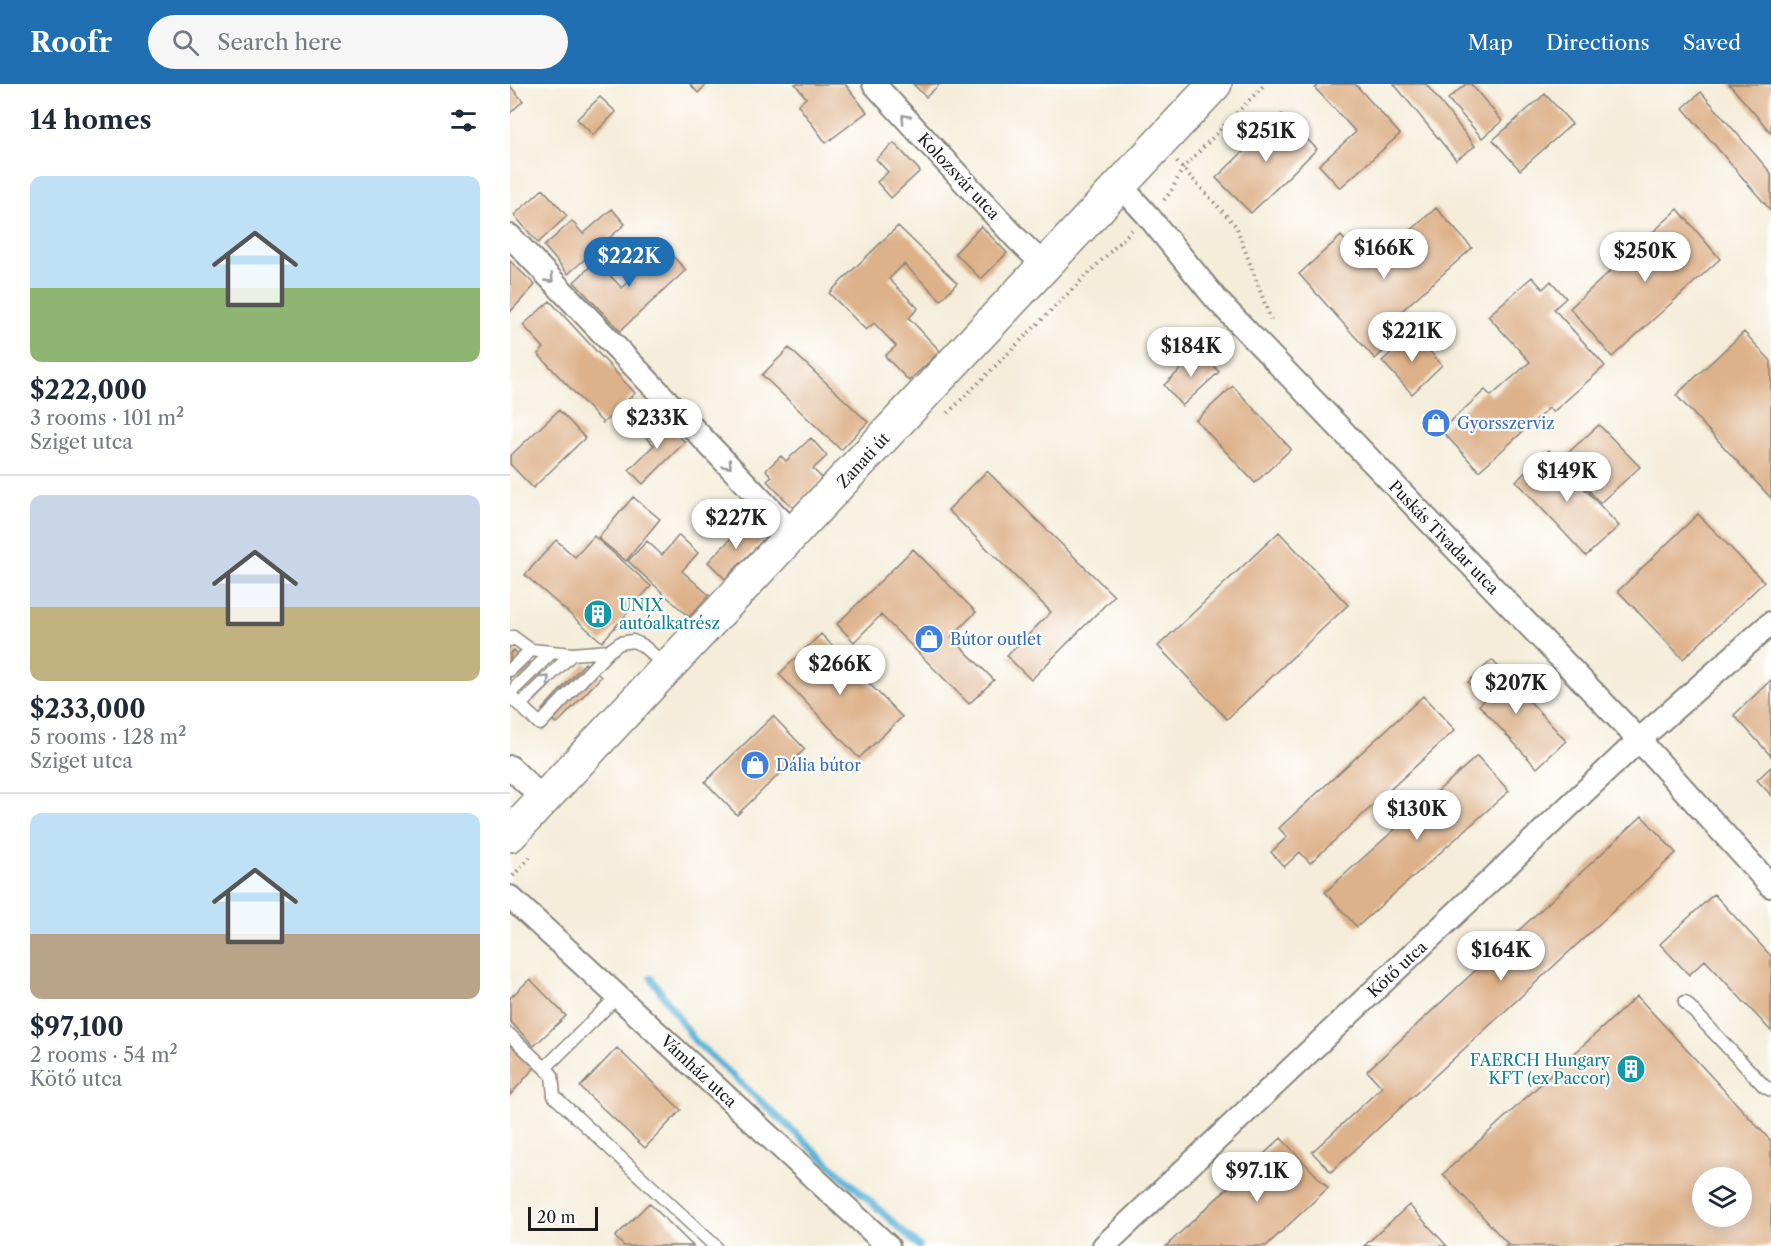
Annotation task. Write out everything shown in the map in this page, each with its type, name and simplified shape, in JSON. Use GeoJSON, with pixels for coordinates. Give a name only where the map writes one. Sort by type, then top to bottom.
{"type":"FeatureCollection","features":[{"type":"Feature","properties":{"kind":"street","name":"Kolozsvár utca"},"geometry":{"type":"LineString","coordinates":[[874,84],[1016,238],[1045,266]]}},
{"type":"Feature","properties":{"kind":"street","name":"Zanati út"},"geometry":{"type":"LineString","coordinates":[[510,835],[1215,84]]}},
{"type":"Feature","properties":{"kind":"street","name":"Puskás Tivadar utca"},"geometry":{"type":"LineString","coordinates":[[1121,186],[1216,299],[1639,740],[1771,886]]}},
{"type":"Feature","properties":{"kind":"street"},"geometry":{"type":"LineString","coordinates":[[510,236],[794,533]]}},
{"type":"Feature","properties":{"kind":"street","name":"Kötő utca"},"geometry":{"type":"LineString","coordinates":[[1104,1246],[1639,740],[1771,623]]}},
{"type":"Feature","properties":{"kind":"street"},"geometry":{"type":"LineString","coordinates":[[510,767],[544,800]]}},
{"type":"Feature","properties":{"kind":"street","name":"Vámház utca"},"geometry":{"type":"LineString","coordinates":[[510,897],[888,1246]]}},
{"type":"Feature","properties":{"kind":"lane"},"geometry":{"type":"LineString","coordinates":[[510,640],[513,637],[531,650],[572,654],[609,651]]}},
{"type":"Feature","properties":{"kind":"lane"},"geometry":{"type":"LineString","coordinates":[[552,652],[510,694],[540,724],[609,651],[620,643],[633,641],[642,645],[668,668]]}},
{"type":"Feature","properties":{"kind":"lane"},"geometry":{"type":"LineString","coordinates":[[510,670],[531,650]]}},
{"type":"Feature","properties":{"kind":"lane"},"geometry":{"type":"LineString","coordinates":[[520,705],[572,654]]}},
{"type":"Feature","properties":{"kind":"lane"},"geometry":{"type":"LineString","coordinates":[[545,1068],[618,996]]}},
{"type":"Feature","properties":{"kind":"lane"},"geometry":{"type":"LineString","coordinates":[[1685,1002],[1764,1086],[1771,1090]]}},
{"type":"Feature","properties":{"kind":"lane"},"geometry":{"type":"LineString","coordinates":[[510,1035],[552,1075],[555,1096],[715,1246]]}},
{"type":"Feature","properties":{"kind":"path"},"geometry":{"type":"LineString","coordinates":[[1149,217],[1170,193],[1183,168],[1265,84]]}},
{"type":"Feature","properties":{"kind":"path"},"geometry":{"type":"LineString","coordinates":[[1183,168],[1236,226],[1263,301]]}},
{"type":"Feature","properties":{"kind":"building"},"geometry":{"type":"Polygon","coordinates":[[[690,84],[707,84],[698,93],[690,84]]]}},
{"type":"Feature","properties":{"kind":"building"},"geometry":{"type":"Polygon","coordinates":[[[795,84],[845,84],[867,112],[826,143],[798,105],[806,98],[795,84]]]}},
{"type":"Feature","properties":{"kind":"building"},"geometry":{"type":"Polygon","coordinates":[[[913,84],[940,84],[926,97],[913,84]]]}},
{"type":"Feature","properties":{"kind":"building"},"geometry":{"type":"Polygon","coordinates":[[[1320,84],[1355,84],[1400,134],[1340,188],[1319,165],[1356,132],[1315,88],[1320,84]]]}},
{"type":"Feature","properties":{"kind":"building"},"geometry":{"type":"Polygon","coordinates":[[[1394,84],[1426,84],[1475,146],[1456,160],[1394,84]]]}},
{"type":"Feature","properties":{"kind":"building"},"geometry":{"type":"Polygon","coordinates":[[[1466,84],[1471,84],[1502,121],[1482,138],[1448,99],[1466,84]]]}},
{"type":"Feature","properties":{"kind":"building"},"geometry":{"type":"Polygon","coordinates":[[[1729,84],[1771,84],[1771,133],[1729,84]]]}},
{"type":"Feature","properties":{"kind":"building"},"geometry":{"type":"Polygon","coordinates":[[[510,86],[523,101],[510,113],[510,86]]]}},
{"type":"Feature","properties":{"kind":"building"},"geometry":{"type":"Polygon","coordinates":[[[1701,92],[1771,173],[1771,211],[1683,108],[1701,92]]]}},
{"type":"Feature","properties":{"kind":"building"},"geometry":{"type":"Polygon","coordinates":[[[1545,94],[1572,124],[1520,170],[1493,140],[1545,94]]]}},
{"type":"Feature","properties":{"kind":"building"},"geometry":{"type":"Polygon","coordinates":[[[600,97],[616,112],[593,135],[577,119],[600,97]]]}},
{"type":"Feature","properties":{"kind":"building"},"geometry":{"type":"Polygon","coordinates":[[[1282,114],[1317,149],[1251,213],[1216,178],[1282,114]]]}},
{"type":"Feature","properties":{"kind":"building"},"geometry":{"type":"Polygon","coordinates":[[[894,143],[920,171],[891,198],[877,182],[888,172],[876,159],[894,143]]]}},
{"type":"Feature","properties":{"kind":"building"},"geometry":{"type":"Polygon","coordinates":[[[543,189],[567,216],[538,243],[514,215],[543,189]]]}},
{"type":"Feature","properties":{"kind":"building"},"geometry":{"type":"Polygon","coordinates":[[[1436,208],[1472,248],[1396,316],[1408,329],[1375,359],[1299,274],[1341,236],[1370,267],[1436,208]]]}},
{"type":"Feature","properties":{"kind":"building"},"geometry":{"type":"Polygon","coordinates":[[[612,209],[625,224],[568,274],[544,246],[572,221],[583,234],[612,209]]]}},
{"type":"Feature","properties":{"kind":"building"},"geometry":{"type":"Polygon","coordinates":[[[1678,209],[1720,259],[1612,357],[1570,308],[1678,209]]]}},
{"type":"Feature","properties":{"kind":"building"},"geometry":{"type":"Polygon","coordinates":[[[898,226],[957,283],[941,300],[904,264],[889,279],[918,308],[909,318],[940,351],[909,381],[885,356],[896,346],[874,323],[866,330],[829,293],[898,226]]]}},
{"type":"Feature","properties":{"kind":"building"},"geometry":{"type":"Polygon","coordinates":[[[981,226],[1007,253],[981,279],[955,253],[981,226]]]}},
{"type":"Feature","properties":{"kind":"building"},"geometry":{"type":"Polygon","coordinates":[[[665,248],[686,270],[620,331],[574,282],[596,261],[622,288],[665,248]]]}},
{"type":"Feature","properties":{"kind":"building"},"geometry":{"type":"Polygon","coordinates":[[[510,261],[535,285],[510,312],[510,261]]]}},
{"type":"Feature","properties":{"kind":"building"},"geometry":{"type":"Polygon","coordinates":[[[1532,277],[1543,289],[1551,281],[1566,298],[1554,309],[1605,366],[1553,412],[1549,408],[1479,471],[1441,430],[1485,390],[1491,396],[1530,362],[1488,316],[1532,277]]]}},
{"type":"Feature","properties":{"kind":"building"},"geometry":{"type":"Polygon","coordinates":[[[550,301],[635,393],[603,423],[538,354],[544,348],[523,325],[550,301]]]}},
{"type":"Feature","properties":{"kind":"building"},"geometry":{"type":"Polygon","coordinates":[[[1744,332],[1771,361],[1771,498],[1676,395],[1744,332]]]}},
{"type":"Feature","properties":{"kind":"building"},"geometry":{"type":"Polygon","coordinates":[[[1413,333],[1442,365],[1412,394],[1382,361],[1413,333]]]}},
{"type":"Feature","properties":{"kind":"building"},"geometry":{"type":"Polygon","coordinates":[[[789,348],[868,422],[841,450],[762,375],[789,348]]]}},
{"type":"Feature","properties":{"kind":"building"},"geometry":{"type":"Polygon","coordinates":[[[1200,351],[1219,372],[1182,406],[1164,385],[1200,351]]]}},
{"type":"Feature","properties":{"kind":"building"},"geometry":{"type":"Polygon","coordinates":[[[1233,386],[1291,449],[1255,483],[1196,420],[1233,386]]]}},
{"type":"Feature","properties":{"kind":"building"},"geometry":{"type":"Polygon","coordinates":[[[559,410],[585,438],[533,488],[510,464],[510,456],[559,410]]]}},
{"type":"Feature","properties":{"kind":"building"},"geometry":{"type":"Polygon","coordinates":[[[660,418],[685,442],[643,484],[629,470],[654,445],[643,435],[660,418]]]}},
{"type":"Feature","properties":{"kind":"building"},"geometry":{"type":"Polygon","coordinates":[[[1599,425],[1640,467],[1600,503],[1561,459],[1599,425]]]}},
{"type":"Feature","properties":{"kind":"building"},"geometry":{"type":"Polygon","coordinates":[[[811,438],[827,456],[813,469],[823,479],[793,508],[767,481],[772,477],[766,470],[781,456],[786,461],[811,438]]]}},
{"type":"Feature","properties":{"kind":"building"},"geometry":{"type":"Polygon","coordinates":[[[1549,450],[1619,526],[1586,556],[1516,481],[1549,450]]]}},
{"type":"Feature","properties":{"kind":"building"},"geometry":{"type":"Polygon","coordinates":[[[987,471],[1114,596],[1031,680],[1007,656],[1051,612],[948,510],[987,471]]]}},
{"type":"Feature","properties":{"kind":"building"},"geometry":{"type":"Polygon","coordinates":[[[633,497],[660,519],[626,561],[598,538],[633,497]]]}},
{"type":"Feature","properties":{"kind":"building"},"geometry":{"type":"Polygon","coordinates":[[[1698,514],[1764,582],[1683,659],[1618,591],[1698,514]]]}},
{"type":"Feature","properties":{"kind":"building"},"geometry":{"type":"Polygon","coordinates":[[[748,521],[765,538],[725,579],[708,562],[748,521]]]}},
{"type":"Feature","properties":{"kind":"building"},"geometry":{"type":"Polygon","coordinates":[[[1279,532],[1348,605],[1227,719],[1158,646],[1279,532]]]}},
{"type":"Feature","properties":{"kind":"building"},"geometry":{"type":"Polygon","coordinates":[[[679,535],[698,553],[682,571],[709,595],[689,617],[628,561],[647,541],[662,555],[679,535]]]}},
{"type":"Feature","properties":{"kind":"building","name":"UNIX autóalkatrész"},"geometry":{"type":"Polygon","coordinates":[[[594,536],[651,586],[602,642],[525,575],[556,540],[575,557],[594,536]]]}},
{"type":"Feature","properties":{"kind":"building","name":"Bútor outlet"},"geometry":{"type":"Polygon","coordinates":[[[913,549],[976,612],[951,637],[994,680],[969,704],[881,615],[854,642],[837,624],[913,549]]]}},
{"type":"Feature","properties":{"kind":"building"},"geometry":{"type":"Polygon","coordinates":[[[821,634],[902,717],[859,758],[779,674],[821,634]]]}},
{"type":"Feature","properties":{"kind":"building"},"geometry":{"type":"Polygon","coordinates":[[[514,650],[550,685],[533,702],[510,679],[510,654],[514,650]]]}},
{"type":"Feature","properties":{"kind":"building"},"geometry":{"type":"Polygon","coordinates":[[[1492,660],[1566,741],[1537,768],[1479,705],[1485,700],[1468,682],[1492,660]]]}},
{"type":"Feature","properties":{"kind":"building"},"geometry":{"type":"Polygon","coordinates":[[[585,663],[601,677],[557,724],[542,710],[585,663]]]}},
{"type":"Feature","properties":{"kind":"building"},"geometry":{"type":"Polygon","coordinates":[[[1771,680],[1771,756],[1734,715],[1771,680]]]}},
{"type":"Feature","properties":{"kind":"building"},"geometry":{"type":"Polygon","coordinates":[[[1423,696],[1455,730],[1310,863],[1300,852],[1284,867],[1271,852],[1287,837],[1279,828],[1423,696]]]}},
{"type":"Feature","properties":{"kind":"building","name":"Dália bútor"},"geometry":{"type":"Polygon","coordinates":[[[773,716],[805,749],[737,815],[705,782],[773,716]]]}},
{"type":"Feature","properties":{"kind":"building"},"geometry":{"type":"Polygon","coordinates":[[[1477,756],[1509,791],[1357,927],[1325,892],[1477,756]]]}},
{"type":"Feature","properties":{"kind":"building"},"geometry":{"type":"Polygon","coordinates":[[[1771,767],[1771,795],[1757,780],[1771,767]]]}},
{"type":"Feature","properties":{"kind":"building"},"geometry":{"type":"Polygon","coordinates":[[[1642,816],[1676,853],[1331,1172],[1312,1152],[1382,1087],[1367,1071],[1642,816]]]}},
{"type":"Feature","properties":{"kind":"building"},"geometry":{"type":"Polygon","coordinates":[[[1714,894],[1771,956],[1771,1031],[1705,960],[1689,975],[1660,944],[1714,894]]]}},
{"type":"Feature","properties":{"kind":"building"},"geometry":{"type":"Polygon","coordinates":[[[530,979],[566,1016],[534,1046],[510,1021],[510,998],[530,979]]]}},
{"type":"Feature","properties":{"kind":"building","name":"FAERCH Hungary KFT (ex Paccor)"},"geometry":{"type":"Polygon","coordinates":[[[1637,996],[1771,1141],[1771,1246],[1505,1246],[1508,1244],[1443,1174],[1637,996]]]}},
{"type":"Feature","properties":{"kind":"building"},"geometry":{"type":"Polygon","coordinates":[[[510,1044],[535,1067],[510,1095],[510,1044]]]}},
{"type":"Feature","properties":{"kind":"building"},"geometry":{"type":"Polygon","coordinates":[[[617,1048],[681,1110],[645,1148],[580,1087],[617,1048]]]}},
{"type":"Feature","properties":{"kind":"building"},"geometry":{"type":"Polygon","coordinates":[[[1281,1138],[1328,1188],[1266,1246],[1166,1246],[1281,1138]]]}},
{"type":"Feature","properties":{"kind":"building"},"geometry":{"type":"Polygon","coordinates":[[[649,1203],[693,1246],[624,1246],[615,1237],[649,1203]]]}},
{"type":"Feature","properties":{"kind":"building"},"geometry":{"type":"Polygon","coordinates":[[[1409,1205],[1447,1246],[1364,1246],[1409,1205]]]}},
{"type":"Feature","properties":{"kind":"waterway"},"geometry":{"type":"LineString","coordinates":[[651,978],[695,1041],[919,1246]]}},
{"type":"Feature","properties":{"kind":"place","name":"Gyorsszerviz"},"geometry":{"type":"Point","coordinates":[1436,423]}},
{"type":"Feature","properties":{"kind":"place","name":"UNIX autóalkatrész"},"geometry":{"type":"Point","coordinates":[598,614]}},
{"type":"Feature","properties":{"kind":"place","name":"Bútor outlet"},"geometry":{"type":"Point","coordinates":[929,639]}},
{"type":"Feature","properties":{"kind":"place","name":"Dália bútor"},"geometry":{"type":"Point","coordinates":[755,765]}},
{"type":"Feature","properties":{"kind":"place","name":"FAERCH Hungary KFT (ex Paccor)"},"geometry":{"type":"Point","coordinates":[1631,1069]}}]}
